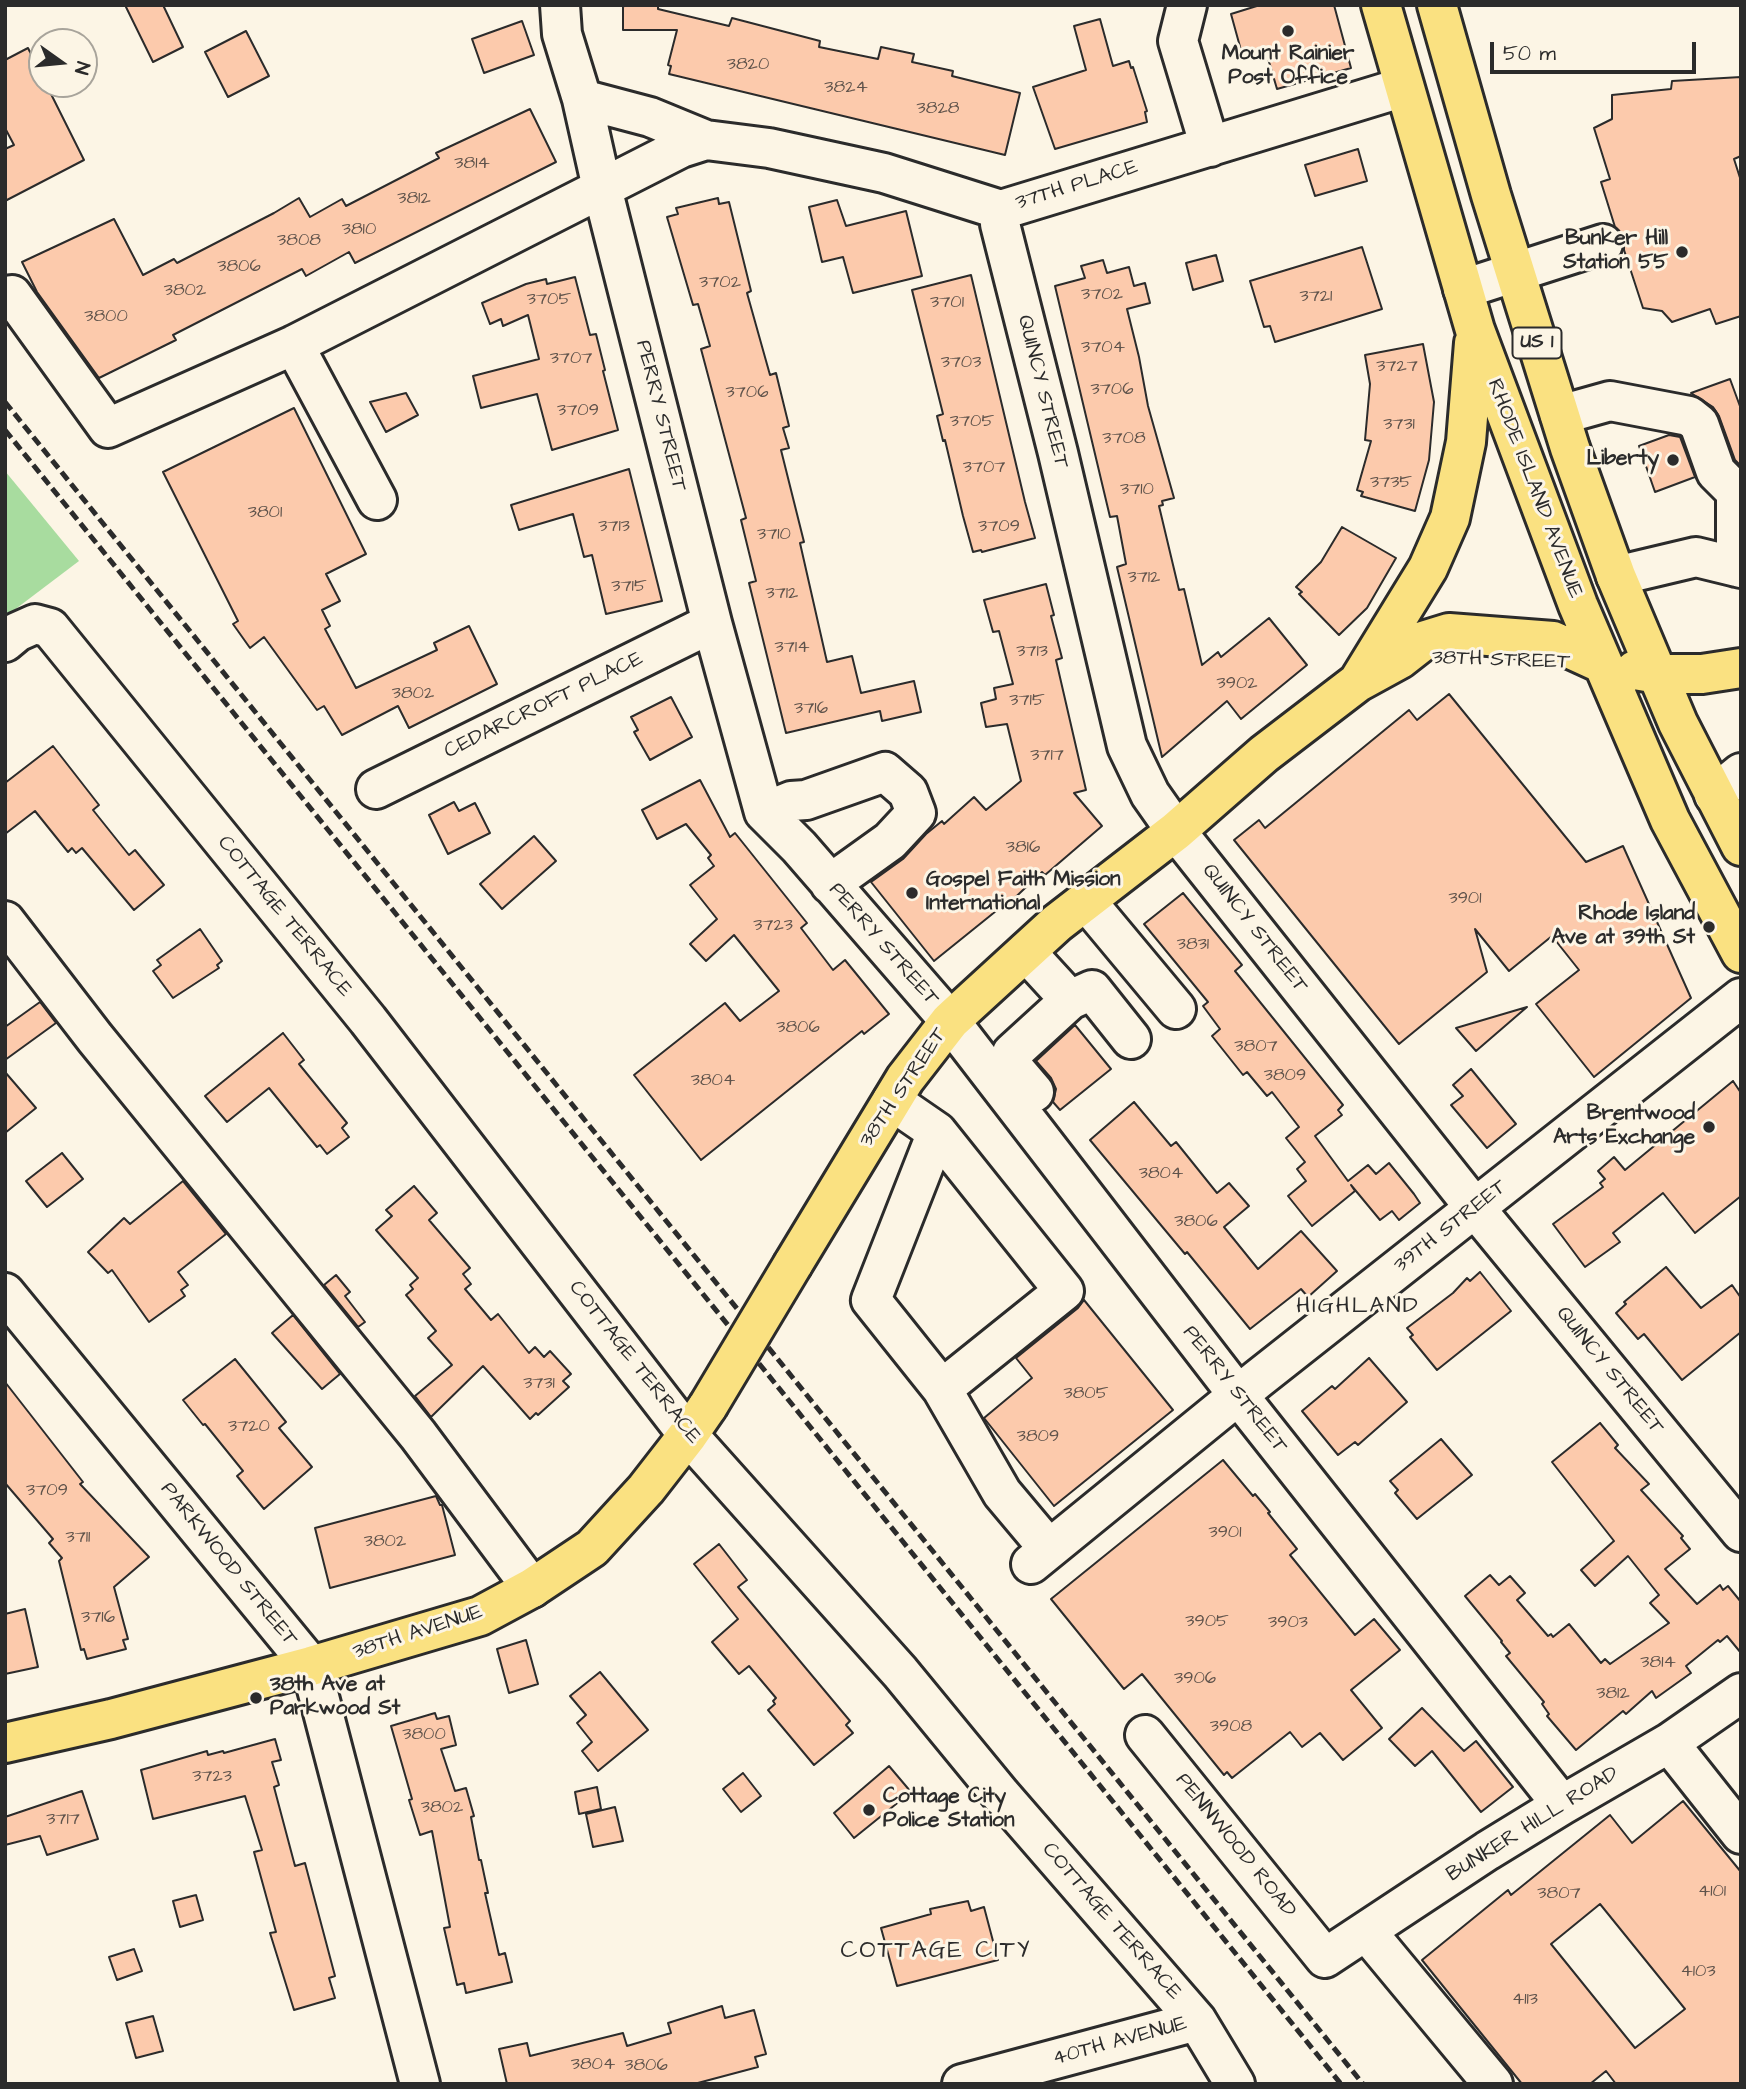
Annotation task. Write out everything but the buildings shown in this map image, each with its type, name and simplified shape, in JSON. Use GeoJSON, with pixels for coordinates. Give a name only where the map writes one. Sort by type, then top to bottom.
{"type":"FeatureCollection","features":[{"type":"Feature","properties":{"kind":"main road","name":"RHODE ISLAND AVENUE"},"geometry":{"type":"LineString","coordinates":[[1381,5],[1475,330],[1601,663],[1670,820],[1741,953]]}},
{"type":"Feature","properties":{"kind":"main road","name":"US 1"},"geometry":{"type":"LineString","coordinates":[[1437,5],[1515,272],[1560,415],[1616,576],[1683,734],[1728,784],[1741,846]]}},
{"type":"Feature","properties":{"kind":"main road"},"geometry":{"type":"LineString","coordinates":[[1358,682],[1428,568],[1450,519],[1466,442],[1475,330]]}},
{"type":"Feature","properties":{"kind":"main road","name":"38TH STREET"},"geometry":{"type":"LineString","coordinates":[[698,1420],[905,1079],[950,1021],[1086,901],[1176,831],[1264,754],[1358,682],[1400,659],[1423,641],[1449,633],[1560,642],[1601,663],[1658,674],[1702,674],[1741,668]]}},
{"type":"Feature","properties":{"kind":"main road","name":"38TH AVENUE"},"geometry":{"type":"LineString","coordinates":[[5,1743],[111,1719],[311,1666],[480,1616],[532,1588],[592,1548],[646,1489],[698,1420]]}},
{"type":"Feature","properties":{"kind":"street","name":"PERRY STREET"},"geometry":{"type":"LineString","coordinates":[[560,5],[562,34],[582,99],[712,623],[764,813],[950,1021],[1238,1395],[1562,1805]]}},
{"type":"Feature","properties":{"kind":"street"},"geometry":{"type":"LineString","coordinates":[[1187,5],[1178,41],[1210,147]]}},
{"type":"Feature","properties":{"kind":"street","name":"37TH PLACE"},"geometry":{"type":"LineString","coordinates":[[582,99],[650,117],[706,140],[769,148],[884,173],[1001,210],[1404,87]]}},
{"type":"Feature","properties":{"kind":"street","name":"37TH PLACE"},"geometry":{"type":"LineString","coordinates":[[12,295],[107,428],[294,345],[681,148],[706,140]]}},
{"type":"Feature","properties":{"kind":"street","name":"QUINCY STREET"},"geometry":{"type":"LineString","coordinates":[[1001,210],[1000,224],[1127,746],[1150,794],[1176,831],[1475,1208],[1741,1532]]}},
{"type":"Feature","properties":{"kind":"street"},"geometry":{"type":"LineString","coordinates":[[1463,289],[1603,244]]}},
{"type":"Feature","properties":{"kind":"street"},"geometry":{"type":"LineString","coordinates":[[294,345],[377,500]]}},
{"type":"Feature","properties":{"kind":"street"},"geometry":{"type":"LineString","coordinates":[[1560,415],[1610,401],[1689,416],[1699,424],[1716,472],[1736,492],[1738,567],[1696,557],[1616,576]]}},
{"type":"Feature","properties":{"kind":"street","name":"CEDARCROFT PLACE"},"geometry":{"type":"LineString","coordinates":[[376,789],[712,623]]}},
{"type":"Feature","properties":{"kind":"street","name":"COTTAGE TERRACE"},"geometry":{"type":"LineString","coordinates":[[5,642],[17,632],[35,624],[50,628],[368,1020],[698,1420],[900,1672],[1001,1794],[1197,2021],[1235,2083]]}},
{"type":"Feature","properties":{"kind":"street"},"geometry":{"type":"LineString","coordinates":[[764,813],[791,801],[806,800],[884,772],[908,792],[916,813],[890,841],[830,884]]}},
{"type":"Feature","properties":{"kind":"street"},"geometry":{"type":"LineString","coordinates":[[1086,901],[1176,1009]]}},
{"type":"Feature","properties":{"kind":"street"},"geometry":{"type":"LineString","coordinates":[[5,921],[95,1038],[418,1435],[532,1588]]}},
{"type":"Feature","properties":{"kind":"street"},"geometry":{"type":"LineString","coordinates":[[1026,952],[1070,1000]]}},
{"type":"Feature","properties":{"kind":"street"},"geometry":{"type":"LineString","coordinates":[[1034,1092],[1011,1065],[1012,1053],[1070,1000],[1092,990],[1131,1039]]}},
{"type":"Feature","properties":{"kind":"street","name":"39TH STREET"},"geometry":{"type":"LineString","coordinates":[[942,1389],[1040,1557],[1238,1395],[1741,998]]}},
{"type":"Feature","properties":{"kind":"street"},"geometry":{"type":"LineString","coordinates":[[892,1101],[937,1132],[1064,1291],[942,1389],[871,1300],[937,1132]]}},
{"type":"Feature","properties":{"kind":"street","name":"PARKWOOD STREET"},"geometry":{"type":"LineString","coordinates":[[8,1300],[311,1666],[420,2084]]}},
{"type":"Feature","properties":{"kind":"street","name":"BUNKER HILL ROAD"},"geometry":{"type":"LineString","coordinates":[[1325,1958],[1562,1805],[1669,1743],[1741,1693]]}},
{"type":"Feature","properties":{"kind":"street","name":"PENNWOOD ROAD"},"geometry":{"type":"LineString","coordinates":[[1144,1735],[1325,1958]]}},
{"type":"Feature","properties":{"kind":"street"},"geometry":{"type":"LineString","coordinates":[[1669,1743],[1741,1834]]}},
{"type":"Feature","properties":{"kind":"street"},"geometry":{"type":"LineString","coordinates":[[1366,1931],[1493,2084]]}},
{"type":"Feature","properties":{"kind":"street","name":"40TH AVENUE"},"geometry":{"type":"LineString","coordinates":[[962,2084],[1197,2021]]}},
{"type":"Feature","properties":{"kind":"green space"},"geometry":{"type":"Polygon","coordinates":[[[5,471],[79,561],[5,617],[5,471]]]}},
{"type":"Feature","properties":{"kind":"railway"},"geometry":{"type":"LineString","coordinates":[[5,402],[1363,2084]]}},
{"type":"Feature","properties":{"kind":"railway"},"geometry":{"type":"LineString","coordinates":[[5,430],[1341,2084]]}},
{"type":"Feature","properties":{"kind":"place","name":"Mount Rainier Post Office"},"geometry":{"type":"Point","coordinates":[1288,31]}},
{"type":"Feature","properties":{"kind":"place","name":"Bunker Hill Station 55"},"geometry":{"type":"Point","coordinates":[1682,252]}},
{"type":"Feature","properties":{"kind":"place","name":"Liberty"},"geometry":{"type":"Point","coordinates":[1673,460]}},
{"type":"Feature","properties":{"kind":"place","name":"Gospel Faith Mission International"},"geometry":{"type":"Point","coordinates":[912,893]}},
{"type":"Feature","properties":{"kind":"place","name":"Rhode Island Ave at 39th St"},"geometry":{"type":"Point","coordinates":[1709,927]}},
{"type":"Feature","properties":{"kind":"place","name":"Brentwood Arts Exchange"},"geometry":{"type":"Point","coordinates":[1709,1127]}},
{"type":"Feature","properties":{"kind":"place","name":"38th Ave at Parkwood St"},"geometry":{"type":"Point","coordinates":[256,1698]}},
{"type":"Feature","properties":{"kind":"place","name":"Cottage City Police Station"},"geometry":{"type":"Point","coordinates":[869,1810]}},
{"type":"Feature","properties":{"kind":"district","name":"HIGHLAND"},"geometry":{"type":"Point","coordinates":[1358,1307]}},
{"type":"Feature","properties":{"kind":"district","name":"COTTAGE CITY"},"geometry":{"type":"Point","coordinates":[936,1952]}}]}
